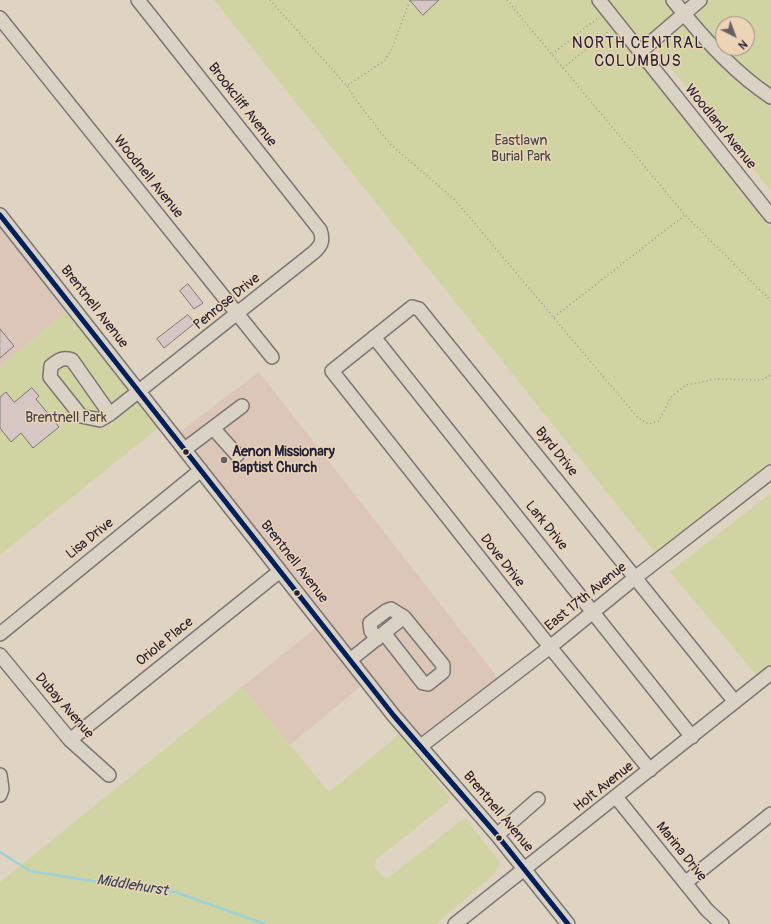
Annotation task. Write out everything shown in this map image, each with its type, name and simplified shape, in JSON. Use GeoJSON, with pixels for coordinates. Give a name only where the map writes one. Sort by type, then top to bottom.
{"type":"FeatureCollection","features":[{"type":"Feature","properties":{"kind":"street","name":"Brookcliff Avenue"},"geometry":{"type":"LineString","coordinates":[[138,0],[320,230]]}},
{"type":"Feature","properties":{"kind":"street"},"geometry":{"type":"LineString","coordinates":[[674,0],[695,28],[740,72],[771,97]]}},
{"type":"Feature","properties":{"kind":"street"},"geometry":{"type":"LineString","coordinates":[[640,52],[700,0]]}},
{"type":"Feature","properties":{"kind":"street","name":"Woodland Avenue"},"geometry":{"type":"LineString","coordinates":[[603,5],[771,216]]}},
{"type":"Feature","properties":{"kind":"street","name":"Woodnell Avenue"},"geometry":{"type":"LineString","coordinates":[[0,18],[272,357]]}},
{"type":"Feature","properties":{"kind":"street","name":"Brentnell Avenue"},"geometry":{"type":"LineString","coordinates":[[0,215],[140,391],[394,716],[497,835],[568,924]]}},
{"type":"Feature","properties":{"kind":"street","name":"Penrose Drive"},"geometry":{"type":"LineString","coordinates":[[110,414],[237,314],[320,246],[323,238],[320,230]]}},
{"type":"Feature","properties":{"kind":"street","name":"Byrd Drive"},"geometry":{"type":"LineString","coordinates":[[332,371],[412,307],[419,309],[735,702]]}},
{"type":"Feature","properties":{"kind":"street","name":"Lark Drive"},"geometry":{"type":"LineString","coordinates":[[374,337],[692,737]]}},
{"type":"Feature","properties":{"kind":"street"},"geometry":{"type":"LineString","coordinates":[[65,358],[72,360],[110,414],[100,420],[81,416],[50,377],[51,366],[60,359],[65,358]]}},
{"type":"Feature","properties":{"kind":"street","name":"Dove Drive"},"geometry":{"type":"LineString","coordinates":[[332,371],[550,647],[650,770]]}},
{"type":"Feature","properties":{"kind":"street"},"geometry":{"type":"LineString","coordinates":[[185,449],[242,406]]}},
{"type":"Feature","properties":{"kind":"street"},"geometry":{"type":"LineString","coordinates":[[213,428],[237,455]]}},
{"type":"Feature","properties":{"kind":"street","name":"Lisa Drive"},"geometry":{"type":"LineString","coordinates":[[0,634],[201,470]]}},
{"type":"Feature","properties":{"kind":"street","name":"East 17th Avenue"},"geometry":{"type":"LineString","coordinates":[[421,746],[550,647],[593,611],[771,472]]}},
{"type":"Feature","properties":{"kind":"street","name":"Oriole Place"},"geometry":{"type":"LineString","coordinates":[[70,740],[280,571]]}},
{"type":"Feature","properties":{"kind":"street"},"geometry":{"type":"LineString","coordinates":[[391,609],[404,617],[443,665],[443,672],[428,684],[423,683],[380,636],[371,631],[370,623],[391,609]]}},
{"type":"Feature","properties":{"kind":"street"},"geometry":{"type":"LineString","coordinates":[[350,660],[380,636]]}},
{"type":"Feature","properties":{"kind":"street","name":"Dubay Avenue"},"geometry":{"type":"LineString","coordinates":[[0,654],[70,740],[109,775]]}},
{"type":"Feature","properties":{"kind":"street","name":"Holt Avenue"},"geometry":{"type":"LineString","coordinates":[[455,924],[771,673]]}},
{"type":"Feature","properties":{"kind":"street"},"geometry":{"type":"LineString","coordinates":[[0,775],[1,792]]}},
{"type":"Feature","properties":{"kind":"street","name":"Marina Drive"},"geometry":{"type":"LineString","coordinates":[[616,797],[707,910],[722,924]]}},
{"type":"Feature","properties":{"kind":"street"},"geometry":{"type":"LineString","coordinates":[[497,835],[538,799]]}},
{"type":"Feature","properties":{"kind":"street"},"geometry":{"type":"LineString","coordinates":[[685,883],[771,814]]}},
{"type":"Feature","properties":{"kind":"path"},"geometry":{"type":"LineString","coordinates":[[270,0],[347,86],[358,103],[390,144],[455,200],[638,418],[650,424],[659,420],[671,397],[686,385],[716,379],[762,380],[771,376]]}},
{"type":"Feature","properties":{"kind":"path"},"geometry":{"type":"LineString","coordinates":[[347,86],[384,61],[392,49],[410,0]]}},
{"type":"Feature","properties":{"kind":"path"},"geometry":{"type":"LineString","coordinates":[[507,0],[685,215],[771,301]]}},
{"type":"Feature","properties":{"kind":"path"},"geometry":{"type":"LineString","coordinates":[[552,54],[603,5]]}},
{"type":"Feature","properties":{"kind":"path"},"geometry":{"type":"LineString","coordinates":[[563,68],[618,24]]}},
{"type":"Feature","properties":{"kind":"path"},"geometry":{"type":"LineString","coordinates":[[553,317],[685,215]]}},
{"type":"Feature","properties":{"kind":"shaded area"},"geometry":{"type":"Polygon","coordinates":[[[0,216],[72,307],[0,367],[0,216]]]}},
{"type":"Feature","properties":{"kind":"shaded area"},"geometry":{"type":"Polygon","coordinates":[[[259,372],[505,687],[425,747],[367,681],[290,745],[242,687],[321,624],[174,436],[259,372]]]}},
{"type":"Feature","properties":{"kind":"green space","name":"Eastlawn Burial Park"},"geometry":{"type":"Polygon","coordinates":[[[214,0],[590,0],[771,228],[771,466],[657,555],[214,0]]]}},
{"type":"Feature","properties":{"kind":"green space"},"geometry":{"type":"Polygon","coordinates":[[[606,0],[771,0],[771,191],[645,36],[639,40],[606,0]]]}},
{"type":"Feature","properties":{"kind":"green space","name":"Brentnell Park"},"geometry":{"type":"Polygon","coordinates":[[[66,312],[158,428],[0,555],[0,367],[66,312]]]}},
{"type":"Feature","properties":{"kind":"green space"},"geometry":{"type":"Polygon","coordinates":[[[771,493],[771,667],[758,677],[670,572],[771,493]]]}},
{"type":"Feature","properties":{"kind":"green space"},"geometry":{"type":"Polygon","coordinates":[[[242,687],[329,792],[400,734],[450,797],[448,802],[377,859],[374,866],[382,876],[388,878],[462,820],[467,820],[498,860],[499,865],[495,873],[436,924],[0,924],[0,882],[242,687]]]}},
{"type":"Feature","properties":{"kind":"building"},"geometry":{"type":"Polygon","coordinates":[[[410,0],[439,0],[423,15],[410,0]]]}},
{"type":"Feature","properties":{"kind":"building"},"geometry":{"type":"Polygon","coordinates":[[[188,284],[203,303],[194,309],[180,291],[188,284]]]}},
{"type":"Feature","properties":{"kind":"building"},"geometry":{"type":"Polygon","coordinates":[[[188,315],[195,323],[164,348],[157,339],[188,315]]]}},
{"type":"Feature","properties":{"kind":"building"},"geometry":{"type":"Polygon","coordinates":[[[0,329],[14,346],[0,358],[0,329]]]}},
{"type":"Feature","properties":{"kind":"building"},"geometry":{"type":"Polygon","coordinates":[[[32,388],[39,396],[36,399],[59,427],[33,448],[21,433],[11,442],[0,428],[0,397],[6,392],[14,402],[32,388]]]}},
{"type":"Feature","properties":{"kind":"waterway","name":"Middlehurst"},"geometry":{"type":"LineString","coordinates":[[0,852],[30,871],[111,884],[175,892],[265,924]]}},
{"type":"Feature","properties":{"kind":"transit line"},"geometry":{"type":"LineString","coordinates":[[0,215],[394,716],[497,835],[568,924]]}},
{"type":"Feature","properties":{"kind":"place","name":"Aenon Missionary Baptist Church"},"geometry":{"type":"Point","coordinates":[224,460]}},
{"type":"Feature","properties":{"kind":"district","name":"NORTH CENTRAL COLUMBUS"},"geometry":{"type":"Point","coordinates":[638,53]}}]}
